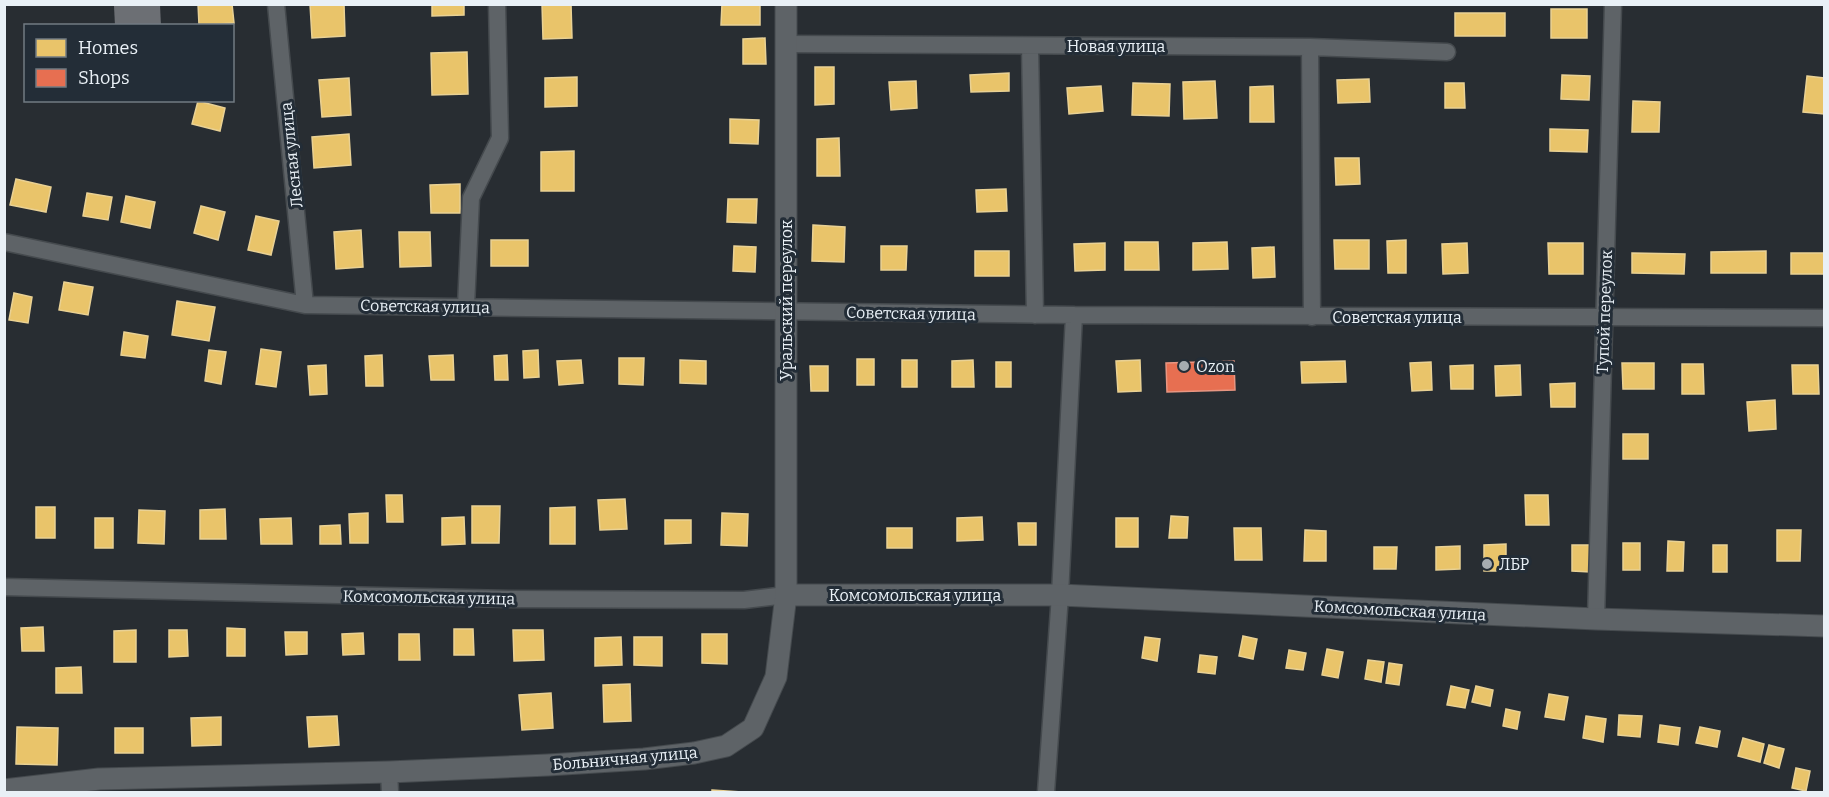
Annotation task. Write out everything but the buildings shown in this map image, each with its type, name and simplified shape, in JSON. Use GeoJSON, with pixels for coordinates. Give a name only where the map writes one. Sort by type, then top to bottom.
{"type":"FeatureCollection","features":[{"type":"Feature","properties":{"kind":"street","name":"Лесная улица"},"geometry":{"type":"LineString","coordinates":[[276,4],[305,305]]}},
{"type":"Feature","properties":{"kind":"street"},"geometry":{"type":"LineString","coordinates":[[466,306],[471,198],[500,138],[496,4]]}},
{"type":"Feature","properties":{"kind":"street","name":"Уральский переулок"},"geometry":{"type":"LineString","coordinates":[[786,4],[786,595]]}},
{"type":"Feature","properties":{"kind":"street","name":"Тупой переулок"},"geometry":{"type":"LineString","coordinates":[[1596,619],[1613,4]]}},
{"type":"Feature","properties":{"kind":"street","name":"Новая улица"},"geometry":{"type":"LineString","coordinates":[[786,44],[1310,47],[1447,52]]}},
{"type":"Feature","properties":{"kind":"street"},"geometry":{"type":"LineString","coordinates":[[1030,46],[1035,315]]}},
{"type":"Feature","properties":{"kind":"street"},"geometry":{"type":"LineString","coordinates":[[1310,47],[1312,317]]}},
{"type":"Feature","properties":{"kind":"street","name":"Советская улица"},"geometry":{"type":"LineString","coordinates":[[4,242],[305,305],[1035,315],[1824,318]]}},
{"type":"Feature","properties":{"kind":"street"},"geometry":{"type":"LineString","coordinates":[[1046,792],[1074,315]]}},
{"type":"Feature","properties":{"kind":"street","name":"Комсомольская улица"},"geometry":{"type":"LineString","coordinates":[[4,586],[509,599],[744,600],[786,595],[1059,595],[1596,619],[1824,626]]}},
{"type":"Feature","properties":{"kind":"street","name":"Больничная улица"},"geometry":{"type":"LineString","coordinates":[[4,790],[99,779],[390,782],[644,759],[694,753],[726,746],[753,728],[776,677],[786,595]]}},
{"type":"Feature","properties":{"kind":"place","name":"Ozon"},"geometry":{"type":"Point","coordinates":[1184,366]}},
{"type":"Feature","properties":{"kind":"place","name":"ЛБР"},"geometry":{"type":"Point","coordinates":[1487,564]}}]}
